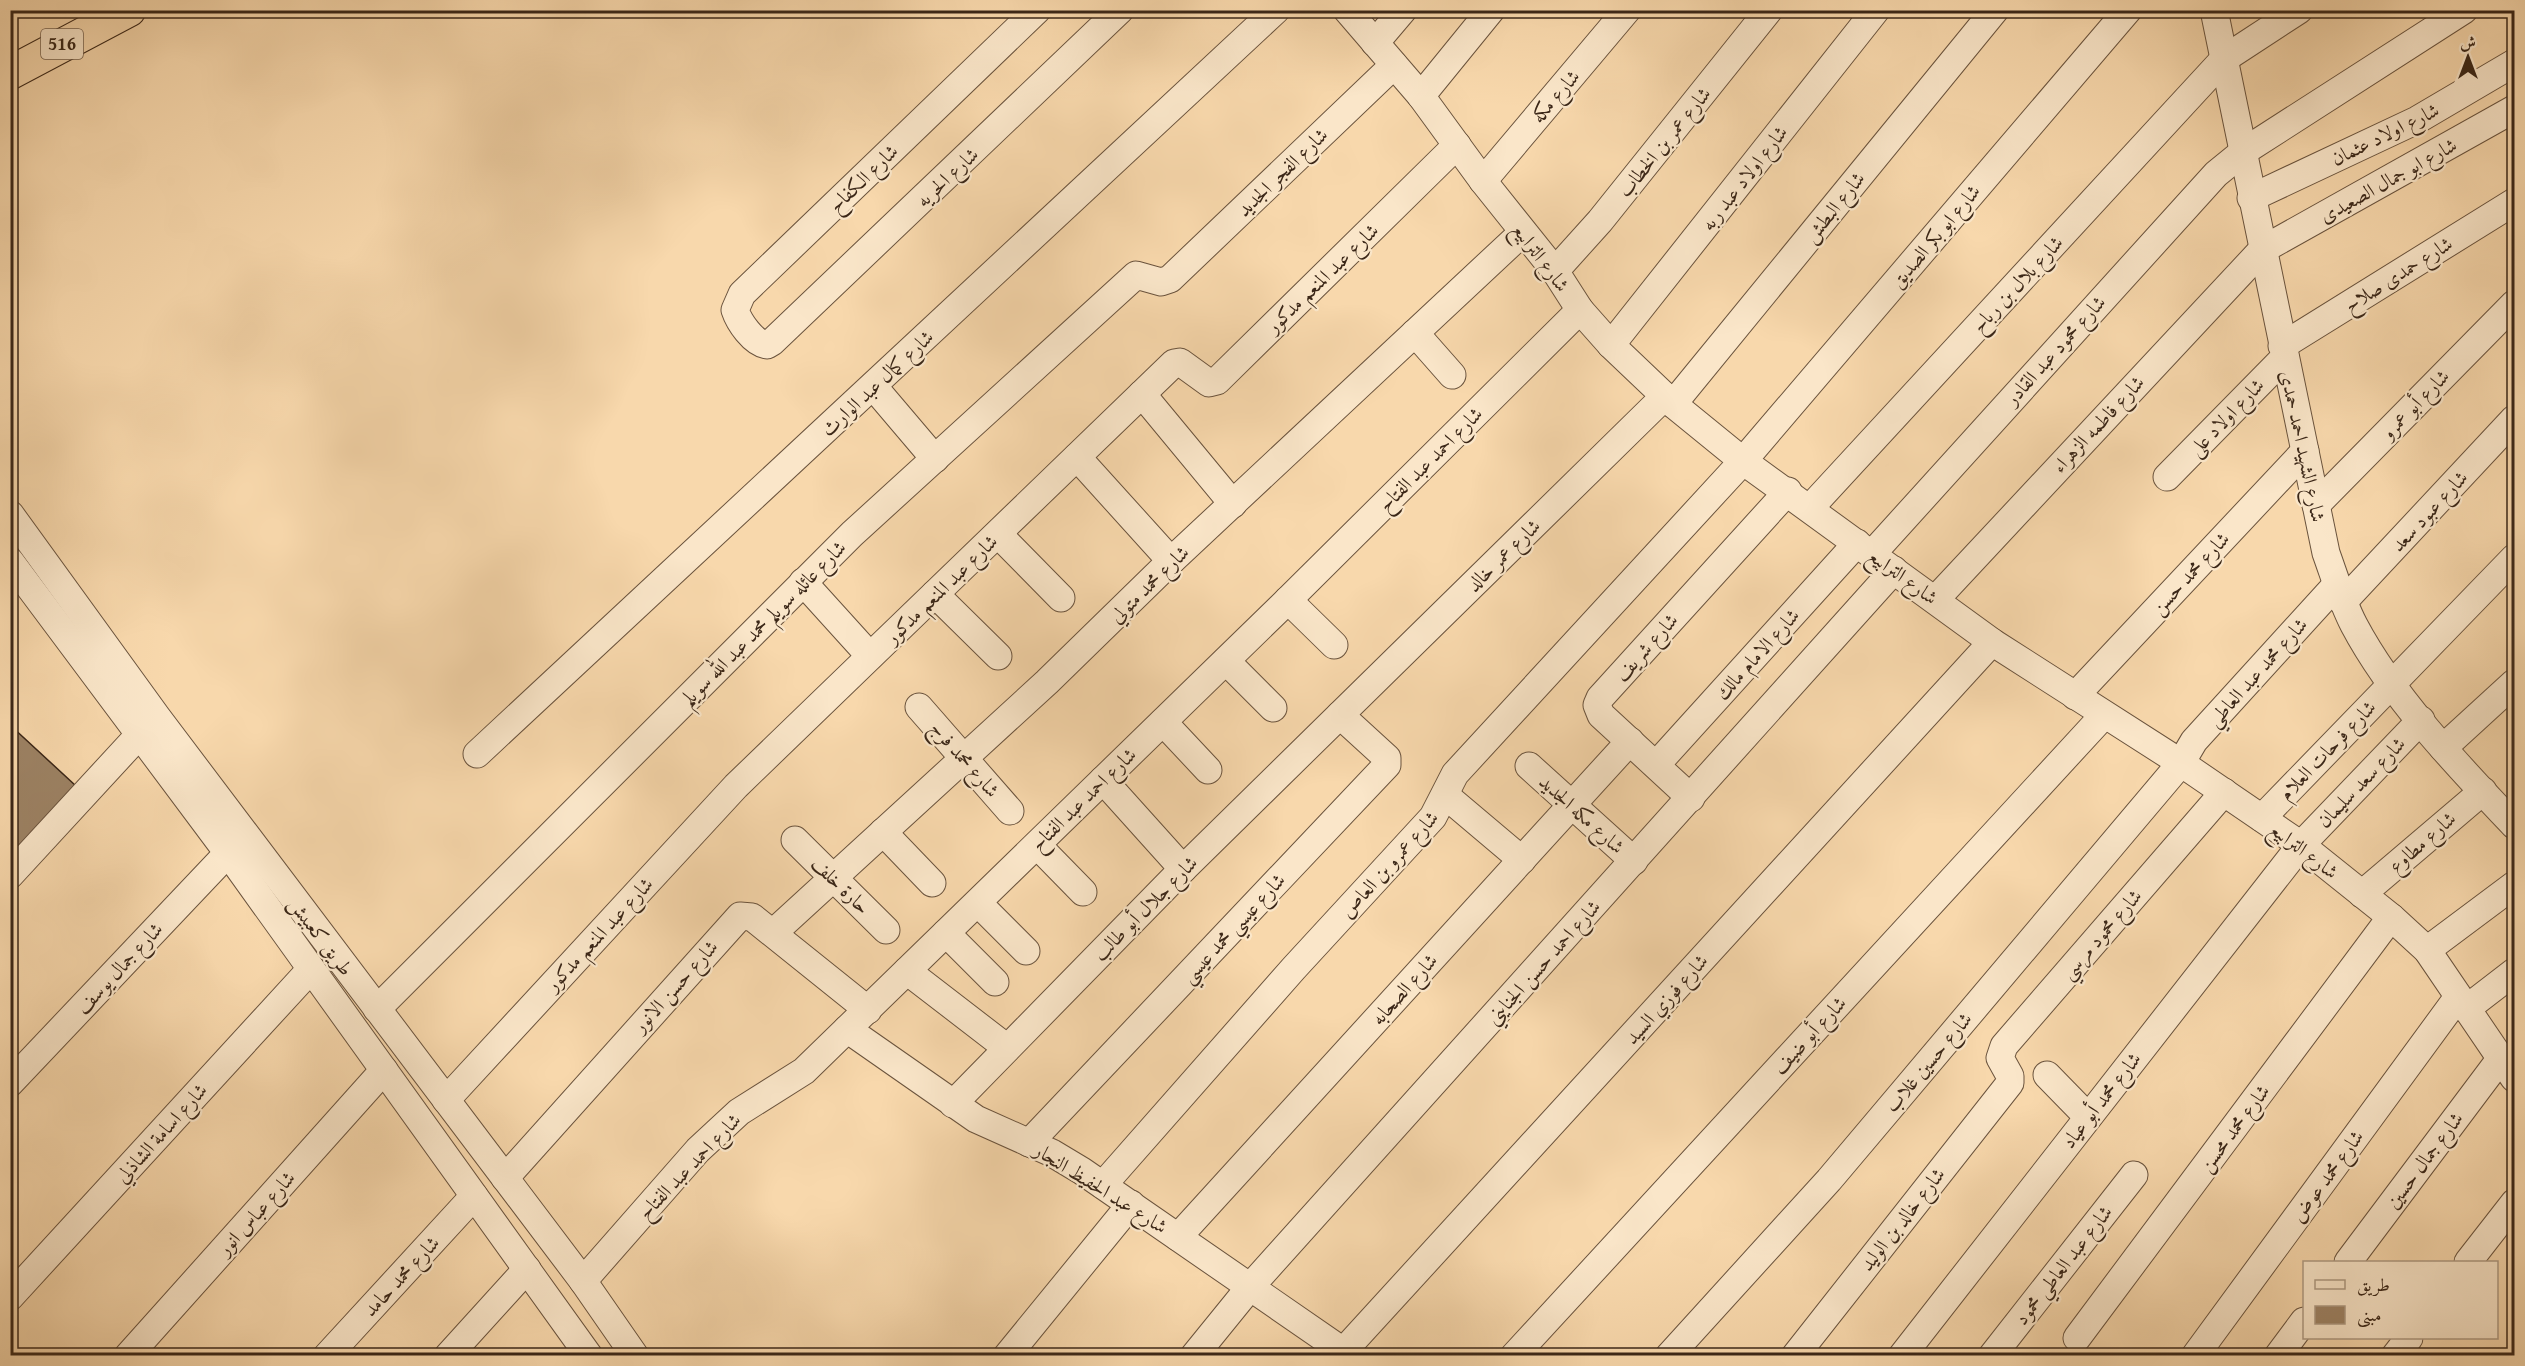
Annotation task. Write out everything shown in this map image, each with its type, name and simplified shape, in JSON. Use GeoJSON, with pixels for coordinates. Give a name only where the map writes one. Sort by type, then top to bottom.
{"type":"FeatureCollection","features":[{"type":"Feature","properties":{"kind":"highway","name":"516"},"geometry":{"type":"LineString","coordinates":[[10,45],[122,13]]}},
{"type":"Feature","properties":{"kind":"highway","name":"516"},"geometry":{"type":"LineString","coordinates":[[10,73],[122,13]]}},
{"type":"Feature","properties":{"kind":"street","name":"شارع الكفاح"},"geometry":{"type":"LineString","coordinates":[[772,342],[761,344],[737,317],[736,302],[742,294],[1037,10]]}},
{"type":"Feature","properties":{"kind":"street","name":"شارع الحريه"},"geometry":{"type":"LineString","coordinates":[[772,342],[1120,10]]}},
{"type":"Feature","properties":{"kind":"street","name":"شارع كمال عبد الوارث"},"geometry":{"type":"LineString","coordinates":[[477,754],[1276,10]]}},
{"type":"Feature","properties":{"kind":"street","name":"شارع الترابيع"},"geometry":{"type":"LineString","coordinates":[[1347,10],[1421,96],[1483,181],[1555,271],[1580,310],[1611,345],[1669,400],[1743,461],[1788,491],[1992,642],[2181,763],[2301,845],[2391,917],[2427,951],[2511,1073]]}},
{"type":"Feature","properties":{"kind":"street"},"geometry":{"type":"LineString","coordinates":[[1375,43],[1403,10]]}},
{"type":"Feature","properties":{"kind":"street"},"geometry":{"type":"LineString","coordinates":[[1421,96],[1491,10]]}},
{"type":"Feature","properties":{"kind":"street","name":"شارع مكه"},"geometry":{"type":"LineString","coordinates":[[1483,181],[1627,10]]}},
{"type":"Feature","properties":{"kind":"street","name":"شارع عمر بن الخطاب"},"geometry":{"type":"LineString","coordinates":[[1555,271],[1600,221],[1769,10]]}},
{"type":"Feature","properties":{"kind":"street","name":"شارع اولاد عبد ربه"},"geometry":{"type":"LineString","coordinates":[[1611,345],[1876,10]]}},
{"type":"Feature","properties":{"kind":"street","name":"شارع البطش"},"geometry":{"type":"LineString","coordinates":[[1669,400],[1995,10]]}},
{"type":"Feature","properties":{"kind":"street","name":"شارع ابو بكر الصديق"},"geometry":{"type":"LineString","coordinates":[[1743,461],[2128,10]]}},
{"type":"Feature","properties":{"kind":"street","name":"شارع الشهيد احمد حمدى"},"geometry":{"type":"LineString","coordinates":[[2214,10],[2326,553],[2340,593],[2355,627],[2393,683],[2443,748],[2514,824]]}},
{"type":"Feature","properties":{"kind":"street","name":"شارع بلال بن رباح"},"geometry":{"type":"LineString","coordinates":[[1810,508],[2224,60],[2299,10]]}},
{"type":"Feature","properties":{"kind":"street"},"geometry":{"type":"LineString","coordinates":[[2242,152],[2464,10]]}},
{"type":"Feature","properties":{"kind":"street","name":"شارع اولاد عثمان"},"geometry":{"type":"LineString","coordinates":[[2251,198],[2417,120],[2514,63]]}},
{"type":"Feature","properties":{"kind":"street","name":"شارع الفجر الجديد"},"geometry":{"type":"LineString","coordinates":[[1170,279],[1394,65]]}},
{"type":"Feature","properties":{"kind":"street","name":"شارع ابو جمال الصعيدى"},"geometry":{"type":"LineString","coordinates":[[2262,250],[2514,109]]}},
{"type":"Feature","properties":{"kind":"street","name":"شارع عبد المنعم مدكور"},"geometry":{"type":"LineString","coordinates":[[446,1100],[736,786],[1142,394],[1177,362],[1209,383],[1217,381],[1458,146]]}},
{"type":"Feature","properties":{"kind":"street","name":"شارع محمود عبد القادر"},"geometry":{"type":"LineString","coordinates":[[1864,548],[2192,198],[2242,152]]}},
{"type":"Feature","properties":{"kind":"street","name":"شارع حمدى صلاح"},"geometry":{"type":"LineString","coordinates":[[2283,352],[2514,202]]}},
{"type":"Feature","properties":{"kind":"street","name":"شارع محمد متولي"},"geometry":{"type":"LineString","coordinates":[[773,933],[964,758],[1523,232]]}},
{"type":"Feature","properties":{"kind":"street","name":"شارع فاطمه الزهراء"},"geometry":{"type":"LineString","coordinates":[[1935,600],[2262,250]]}},
{"type":"Feature","properties":{"kind":"street","name":"شارع عائله سويلم محمد عبد الله سويلم"},"geometry":{"type":"LineString","coordinates":[[377,1009],[803,582],[935,459],[1136,275],[1161,282],[1170,279]]}},
{"type":"Feature","properties":{"kind":"street","name":"شارع أبو عمرو"},"geometry":{"type":"LineString","coordinates":[[2316,505],[2514,304]]}},
{"type":"Feature","properties":{"kind":"street","name":"شارع احمد عبد الفتاح"},"geometry":{"type":"LineString","coordinates":[[583,1281],[698,1150],[739,1112],[804,1071],[1226,661],[1580,310]]}},
{"type":"Feature","properties":{"kind":"street"},"geometry":{"type":"LineString","coordinates":[[1415,333],[1452,375]]}},
{"type":"Feature","properties":{"kind":"street","name":"شارع اولاد على"},"geometry":{"type":"LineString","coordinates":[[2167,477],[2283,352]]}},
{"type":"Feature","properties":{"kind":"street"},"geometry":{"type":"LineString","coordinates":[[873,386],[935,459]]}},
{"type":"Feature","properties":{"kind":"street"},"geometry":{"type":"LineString","coordinates":[[1142,394],[1233,504]]}},
{"type":"Feature","properties":{"kind":"street","name":"شارع عمر خالد"},"geometry":{"type":"LineString","coordinates":[[1340,715],[1669,400]]}},
{"type":"Feature","properties":{"kind":"street","name":"شارع عبود سعد"},"geometry":{"type":"LineString","coordinates":[[2340,593],[2514,419]]}},
{"type":"Feature","properties":{"kind":"street","name":"شارع محمد حسن"},"geometry":{"type":"LineString","coordinates":[[2075,696],[2305,451]]}},
{"type":"Feature","properties":{"kind":"street"},"geometry":{"type":"LineString","coordinates":[[1077,457],[1171,561]]}},
{"type":"Feature","properties":{"kind":"street","name":"شارع عمرو بن العاص"},"geometry":{"type":"LineString","coordinates":[[1102,1185],[1294,968],[1433,817],[1455,774],[1743,461]]}},
{"type":"Feature","properties":{"kind":"street","name":"شارع شريف"},"geometry":{"type":"LineString","coordinates":[[1690,798],[1601,715],[1597,707],[1600,698],[1788,491]]}},
{"type":"Feature","properties":{"kind":"street","name":"طريق كعبيش"},"geometry":{"type":"LineString","coordinates":[[10,514],[158,717],[583,1281],[635,1356]]}},
{"type":"Feature","properties":{"kind":"street"},"geometry":{"type":"LineString","coordinates":[[998,534],[1060,598]]}},
{"type":"Feature","properties":{"kind":"street","name":"شارع الامام مالك"},"geometry":{"type":"LineString","coordinates":[[1656,765],[1864,548]]}},
{"type":"Feature","properties":{"kind":"street","name":"شارع فرحات العلام"},"geometry":{"type":"LineString","coordinates":[[2262,818],[2514,558]]}},
{"type":"Feature","properties":{"kind":"street","name":"طريق كعبيش"},"geometry":{"type":"LineString","coordinates":[[10,561],[228,853],[589,1356]]}},
{"type":"Feature","properties":{"kind":"street","name":"شارع احمد حسن الجنايني"},"geometry":{"type":"LineString","coordinates":[[1194,1356],[1250,1287],[1894,570]]}},
{"type":"Feature","properties":{"kind":"street"},"geometry":{"type":"LineString","coordinates":[[803,582],[870,656]]}},
{"type":"Feature","properties":{"kind":"street","name":"شارع محمد عبد العاطي"},"geometry":{"type":"LineString","coordinates":[[2181,763],[2194,741],[2340,593]]}},
{"type":"Feature","properties":{"kind":"street"},"geometry":{"type":"LineString","coordinates":[[935,594],[998,656]]}},
{"type":"Feature","properties":{"kind":"street"},"geometry":{"type":"LineString","coordinates":[[1288,600],[1334,645]]}},
{"type":"Feature","properties":{"kind":"street","name":"شارع فوزي السيد"},"geometry":{"type":"LineString","coordinates":[[1344,1354],[1992,642]]}},
{"type":"Feature","properties":{"kind":"street"},"geometry":{"type":"LineString","coordinates":[[1226,661],[1273,708]]}},
{"type":"Feature","properties":{"kind":"street"},"geometry":{"type":"LineString","coordinates":[[2443,748],[2514,683]]}},
{"type":"Feature","properties":{"kind":"street","name":"شارع محمد فرج"},"geometry":{"type":"LineString","coordinates":[[919,706],[1010,812]]}},
{"type":"Feature","properties":{"kind":"street","name":"شارع جلال أبو طالب"},"geometry":{"type":"LineString","coordinates":[[953,1104],[1183,868],[1340,715]]}},
{"type":"Feature","properties":{"kind":"street","name":"شارع عيسي محمد عيسي"},"geometry":{"type":"LineString","coordinates":[[1029,1143],[1387,765],[1388,758],[1340,715]]}},
{"type":"Feature","properties":{"kind":"street","name":"شارع أبو ضيف"},"geometry":{"type":"LineString","coordinates":[[1514,1356],[2104,715]]}},
{"type":"Feature","properties":{"kind":"street","name":"شارع سعد سليمان"},"geometry":{"type":"LineString","coordinates":[[2301,845],[2421,720]]}},
{"type":"Feature","properties":{"kind":"street"},"geometry":{"type":"LineString","coordinates":[[1163,722],[1208,770]]}},
{"type":"Feature","properties":{"kind":"street"},"geometry":{"type":"LineString","coordinates":[[10,875],[140,734]]}},
{"type":"Feature","properties":{"kind":"street","name":"شارع الصحابه"},"geometry":{"type":"LineString","coordinates":[[1178,1236],[1630,741]]}},
{"type":"Feature","properties":{"kind":"street","name":"شارع حسين غلاب"},"geometry":{"type":"LineString","coordinates":[[1669,1356],[1837,1171],[2181,763]]}},
{"type":"Feature","properties":{"kind":"street","name":"شارع مكه الجديد"},"geometry":{"type":"LineString","coordinates":[[1529,766],[1634,861]]}},
{"type":"Feature","properties":{"kind":"street"},"geometry":{"type":"LineString","coordinates":[[1102,780],[1183,868]]}},
{"type":"Feature","properties":{"kind":"street","name":"شارع مطاوع"},"geometry":{"type":"LineString","coordinates":[[2362,894],[2482,791]]}},
{"type":"Feature","properties":{"kind":"street","name":"شارع محمود مرسي"},"geometry":{"type":"LineString","coordinates":[[2010,1083],[2010,1076],[2000,1058],[2004,1046],[2224,792]]}},
{"type":"Feature","properties":{"kind":"street"},"geometry":{"type":"LineString","coordinates":[[1445,795],[1522,860]]}},
{"type":"Feature","properties":{"kind":"street"},"geometry":{"type":"LineString","coordinates":[[883,832],[932,883]]}},
{"type":"Feature","properties":{"kind":"street","name":"حارة خلف"},"geometry":{"type":"LineString","coordinates":[[795,840],[886,930]]}},
{"type":"Feature","properties":{"kind":"street"},"geometry":{"type":"LineString","coordinates":[[1037,845],[1083,892]]}},
{"type":"Feature","properties":{"kind":"street","name":"شارع محمد أبو عياد"},"geometry":{"type":"LineString","coordinates":[[1902,1356],[2301,845]]}},
{"type":"Feature","properties":{"kind":"street","name":"شارع جمال يوسف"},"geometry":{"type":"LineString","coordinates":[[10,1083],[228,853]]}},
{"type":"Feature","properties":{"kind":"street"},"geometry":{"type":"LineString","coordinates":[[2427,951],[2514,885]]}},
{"type":"Feature","properties":{"kind":"street"},"geometry":{"type":"LineString","coordinates":[[978,903],[1026,951]]}},
{"type":"Feature","properties":{"kind":"street","name":"شارع حسن الانور"},"geometry":{"type":"LineString","coordinates":[[505,1178],[735,919],[746,915],[773,933],[868,1010]]}},
{"type":"Feature","properties":{"kind":"street","name":"شارع محمد محسن"},"geometry":{"type":"LineString","coordinates":[[2077,1338],[2391,917]]}},
{"type":"Feature","properties":{"kind":"street"},"geometry":{"type":"LineString","coordinates":[[946,933],[995,982]]}},
{"type":"Feature","properties":{"kind":"street","name":"شارع اسامة الشاذلي"},"geometry":{"type":"LineString","coordinates":[[10,1297],[311,969]]}},
{"type":"Feature","properties":{"kind":"street"},"geometry":{"type":"LineString","coordinates":[[907,971],[1007,1048]]}},
{"type":"Feature","properties":{"kind":"street","name":"شارع محمد عوض"},"geometry":{"type":"LineString","coordinates":[[2195,1356],[2462,1003],[2514,972]]}},
{"type":"Feature","properties":{"kind":"street","name":"شارع عبد الحفيظ النجار"},"geometry":{"type":"LineString","coordinates":[[847,1029],[976,1119],[1052,1153],[1102,1185],[1344,1354]]}},
{"type":"Feature","properties":{"kind":"street","name":"شارع عباس انور"},"geometry":{"type":"LineString","coordinates":[[128,1356],[384,1070]]}},
{"type":"Feature","properties":{"kind":"street","name":"شارع جمال حسين"},"geometry":{"type":"LineString","coordinates":[[2350,1261],[2511,1073]]}},
{"type":"Feature","properties":{"kind":"street"},"geometry":{"type":"LineString","coordinates":[[2047,1075],[2088,1117]]}},
{"type":"Feature","properties":{"kind":"street","name":"شارع خالد بن الوليد"},"geometry":{"type":"LineString","coordinates":[[1795,1356],[2010,1083]]}},
{"type":"Feature","properties":{"kind":"street","name":"شارع عبد العاطي محمود"},"geometry":{"type":"LineString","coordinates":[[1992,1356],[2134,1175]]}},
{"type":"Feature","properties":{"kind":"street","name":"شارع محمد حامد"},"geometry":{"type":"LineString","coordinates":[[327,1356],[474,1196]]}},
{"type":"Feature","properties":{"kind":"street"},"geometry":{"type":"LineString","coordinates":[[2470,1261],[2514,1203]]}},
{"type":"Feature","properties":{"kind":"street"},"geometry":{"type":"LineString","coordinates":[[1007,1356],[1131,1204]]}},
{"type":"Feature","properties":{"kind":"street"},"geometry":{"type":"LineString","coordinates":[[499,1230],[527,1207]]}},
{"type":"Feature","properties":{"kind":"street"},"geometry":{"type":"LineString","coordinates":[[447,1356],[527,1269]]}},
{"type":"Feature","properties":{"kind":"street"},"geometry":{"type":"LineString","coordinates":[[2278,1356],[2303,1322]]}},
{"type":"Feature","properties":{"kind":"street"},"geometry":{"type":"LineString","coordinates":[[2395,1356],[2408,1339]]}},
{"type":"Feature","properties":{"kind":"building"},"geometry":{"type":"Polygon","coordinates":[[[10,725],[76,786],[10,856],[10,725]]]}}]}
